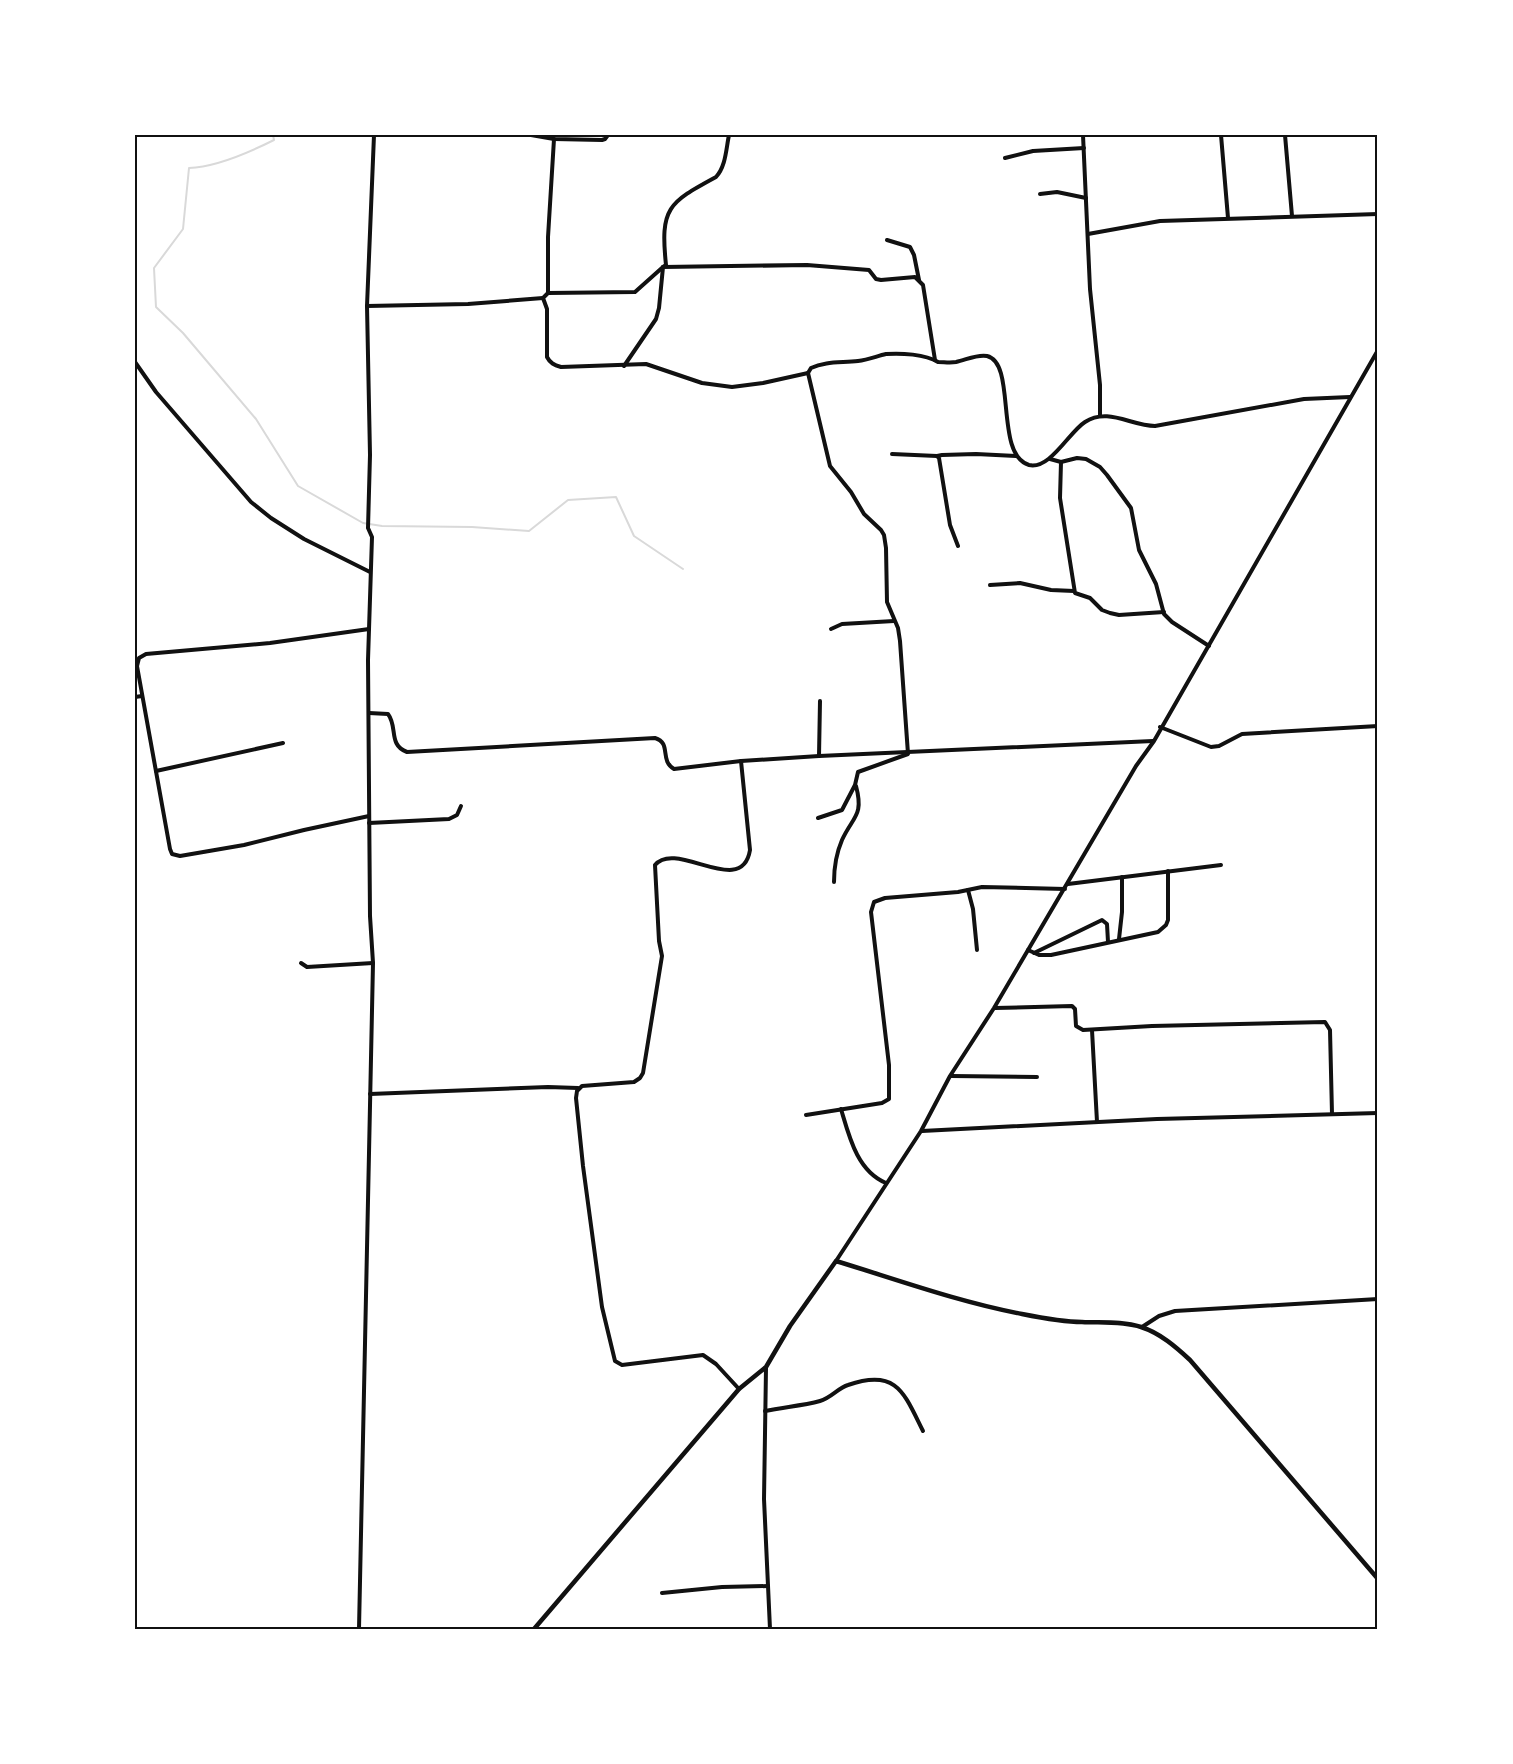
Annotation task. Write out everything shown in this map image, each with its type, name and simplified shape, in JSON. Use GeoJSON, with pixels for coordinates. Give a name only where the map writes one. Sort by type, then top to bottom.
{"type":"FeatureCollection","features":[{"type":"Feature","properties":{"kind":"street"},"geometry":{"type":"LineString","coordinates":[[359,1629],[373,963],[370,916],[368,660],[372,537],[368,528],[370,455],[367,306],[374,135]]}},
{"type":"Feature","properties":{"kind":"street"},"geometry":{"type":"LineString","coordinates":[[531,135],[554,139],[602,140],[608,135]]}},
{"type":"Feature","properties":{"kind":"street"},"geometry":{"type":"LineString","coordinates":[[624,366],[656,318],[659,308],[665,266],[663,237],[669,210],[676,200],[720,173],[729,135]]}},
{"type":"Feature","properties":{"kind":"street"},"geometry":{"type":"LineString","coordinates":[[1083,135],[1090,289],[1101,416]]}},
{"type":"Feature","properties":{"kind":"street"},"geometry":{"type":"LineString","coordinates":[[1221,135],[1228,218]]}},
{"type":"Feature","properties":{"kind":"street"},"geometry":{"type":"LineString","coordinates":[[1285,135],[1292,216]]}},
{"type":"Feature","properties":{"kind":"street"},"geometry":{"type":"LineString","coordinates":[[548,293],[548,237],[554,139]]}},
{"type":"Feature","properties":{"kind":"street"},"geometry":{"type":"LineString","coordinates":[[1005,158],[1033,150],[1084,148]]}},
{"type":"Feature","properties":{"kind":"street"},"geometry":{"type":"LineString","coordinates":[[1040,194],[1057,192],[1086,198]]}},
{"type":"Feature","properties":{"kind":"street"},"geometry":{"type":"LineString","coordinates":[[1088,234],[1160,221],[1378,214]]}},
{"type":"Feature","properties":{"kind":"street"},"geometry":{"type":"LineString","coordinates":[[887,240],[907,245],[913,250],[923,285],[935,360]]}},
{"type":"Feature","properties":{"kind":"street"},"geometry":{"type":"LineString","coordinates":[[367,306],[446,305],[543,298],[548,293],[635,292],[665,266],[824,266],[869,270],[878,280],[912,277],[920,281]]}},
{"type":"Feature","properties":{"kind":"street"},"geometry":{"type":"LineString","coordinates":[[543,298],[548,309],[547,357],[550,363],[561,368],[646,364],[702,383],[732,387],[763,384],[808,373],[816,366],[861,361],[885,355],[915,355],[938,362],[955,362],[987,356],[996,361],[1000,370],[1005,408],[1017,456]]}},
{"type":"Feature","properties":{"kind":"street"},"geometry":{"type":"LineString","coordinates":[[534,1629],[739,1389],[766,1367],[790,1326],[836,1261],[921,1131],[950,1076],[994,1008],[1136,766],[1154,741],[1378,350]]}},
{"type":"Feature","properties":{"kind":"street"},"geometry":{"type":"LineString","coordinates":[[135,362],[156,392],[251,502],[271,519],[304,539],[370,572]]}},
{"type":"Feature","properties":{"kind":"street"},"geometry":{"type":"LineString","coordinates":[[808,373],[830,466],[851,492],[864,514],[884,535],[887,602],[900,640],[908,754]]}},
{"type":"Feature","properties":{"kind":"street"},"geometry":{"type":"LineString","coordinates":[[892,454],[1017,456],[1032,465],[1037,465],[1050,459],[1077,428],[1092,418],[1101,416],[1155,426],[1304,399],[1350,397]]}},
{"type":"Feature","properties":{"kind":"street"},"geometry":{"type":"LineString","coordinates":[[937,456],[950,525],[958,546]]}},
{"type":"Feature","properties":{"kind":"street"},"geometry":{"type":"LineString","coordinates":[[1050,459],[1060,462],[1077,458],[1093,462],[1107,475],[1127,499],[1134,517],[1142,558],[1156,584],[1164,612],[1172,622],[1209,646]]}},
{"type":"Feature","properties":{"kind":"street"},"geometry":{"type":"LineString","coordinates":[[1060,462],[1060,498],[1074,591]]}},
{"type":"Feature","properties":{"kind":"street"},"geometry":{"type":"LineString","coordinates":[[990,585],[1026,583],[1051,590],[1074,591],[1094,600],[1102,610],[1119,615],[1164,612]]}},
{"type":"Feature","properties":{"kind":"street"},"geometry":{"type":"LineString","coordinates":[[831,629],[842,624],[894,621]]}},
{"type":"Feature","properties":{"kind":"street"},"geometry":{"type":"LineString","coordinates":[[369,629],[270,643],[146,654],[140,658],[137,666],[170,849],[176,856],[244,845],[369,816]]}},
{"type":"Feature","properties":{"kind":"street"},"geometry":{"type":"LineString","coordinates":[[135,697],[142,696]]}},
{"type":"Feature","properties":{"kind":"street"},"geometry":{"type":"LineString","coordinates":[[819,756],[820,701]]}},
{"type":"Feature","properties":{"kind":"street"},"geometry":{"type":"LineString","coordinates":[[369,713],[388,714],[391,718],[397,746],[407,752],[655,738],[663,743],[668,765],[674,769],[741,761],[819,756],[908,754],[1154,741]]}},
{"type":"Feature","properties":{"kind":"street"},"geometry":{"type":"LineString","coordinates":[[1160,727],[1211,747],[1219,746],[1242,734],[1378,726]]}},
{"type":"Feature","properties":{"kind":"street"},"geometry":{"type":"LineString","coordinates":[[156,771],[283,742]]}},
{"type":"Feature","properties":{"kind":"street"},"geometry":{"type":"LineString","coordinates":[[818,818],[842,810],[855,785],[858,772],[908,754]]}},
{"type":"Feature","properties":{"kind":"street"},"geometry":{"type":"LineString","coordinates":[[370,1094],[549,1087],[579,1088],[590,1084],[634,1082],[640,1078],[644,1072],[662,956],[655,865],[659,860],[671,857],[724,870],[738,868],[744,864],[750,850],[741,761]]}},
{"type":"Feature","properties":{"kind":"street"},"geometry":{"type":"LineString","coordinates":[[834,882],[839,848],[858,813],[860,802],[855,785]]}},
{"type":"Feature","properties":{"kind":"street"},"geometry":{"type":"LineString","coordinates":[[369,823],[449,819],[457,815],[460,806]]}},
{"type":"Feature","properties":{"kind":"street"},"geometry":{"type":"LineString","coordinates":[[1068,884],[1221,865]]}},
{"type":"Feature","properties":{"kind":"street"},"geometry":{"type":"LineString","coordinates":[[1028,950],[1051,955],[1158,932],[1166,925],[1168,871]]}},
{"type":"Feature","properties":{"kind":"street"},"geometry":{"type":"LineString","coordinates":[[1119,939],[1122,877]]}},
{"type":"Feature","properties":{"kind":"street"},"geometry":{"type":"LineString","coordinates":[[806,1115],[882,1103],[889,1099],[889,1065],[871,912],[874,902],[885,898],[982,887],[1065,889]]}},
{"type":"Feature","properties":{"kind":"street"},"geometry":{"type":"LineString","coordinates":[[968,890],[973,909],[977,950]]}},
{"type":"Feature","properties":{"kind":"street"},"geometry":{"type":"LineString","coordinates":[[1034,953],[1102,920],[1107,924],[1108,942]]}},
{"type":"Feature","properties":{"kind":"street"},"geometry":{"type":"LineString","coordinates":[[301,963],[307,967],[373,963]]}},
{"type":"Feature","properties":{"kind":"street"},"geometry":{"type":"LineString","coordinates":[[994,1008],[1072,1006],[1079,1030],[1325,1022],[1330,1030],[1332,1114]]}},
{"type":"Feature","properties":{"kind":"street"},"geometry":{"type":"LineString","coordinates":[[1092,1030],[1097,1122]]}},
{"type":"Feature","properties":{"kind":"street"},"geometry":{"type":"LineString","coordinates":[[950,1076],[1037,1077]]}},
{"type":"Feature","properties":{"kind":"street"},"geometry":{"type":"LineString","coordinates":[[579,1088],[576,1098],[583,1166],[603,1306],[615,1361],[622,1365],[703,1355],[716,1364],[739,1389]]}},
{"type":"Feature","properties":{"kind":"street"},"geometry":{"type":"LineString","coordinates":[[841,1109],[858,1156],[870,1173],[886,1183]]}},
{"type":"Feature","properties":{"kind":"street"},"geometry":{"type":"LineString","coordinates":[[921,1131],[1097,1122],[1378,1113]]}},
{"type":"Feature","properties":{"kind":"street"},"geometry":{"type":"LineString","coordinates":[[836,1261],[934,1291],[1022,1314],[1048,1319],[1142,1327],[1174,1345],[1190,1360],[1378,1579]]}},
{"type":"Feature","properties":{"kind":"street"},"geometry":{"type":"LineString","coordinates":[[1142,1327],[1159,1316],[1175,1311],[1378,1299]]}},
{"type":"Feature","properties":{"kind":"street"},"geometry":{"type":"LineString","coordinates":[[766,1367],[764,1499],[770,1629]]}},
{"type":"Feature","properties":{"kind":"street"},"geometry":{"type":"LineString","coordinates":[[765,1411],[821,1401],[846,1386],[880,1379],[890,1382],[903,1393],[923,1431]]}},
{"type":"Feature","properties":{"kind":"street"},"geometry":{"type":"LineString","coordinates":[[662,1593],[722,1587],[768,1586]]}},
{"type":"Feature","properties":{"kind":"waterway"},"geometry":{"type":"LineString","coordinates":[[273,135],[274,140],[244,154],[210,165],[189,168],[183,229],[154,268],[156,307],[183,333],[256,419],[298,486],[363,523],[382,526],[472,527],[529,531],[568,500],[616,497],[634,536],[683,569]]}}]}
